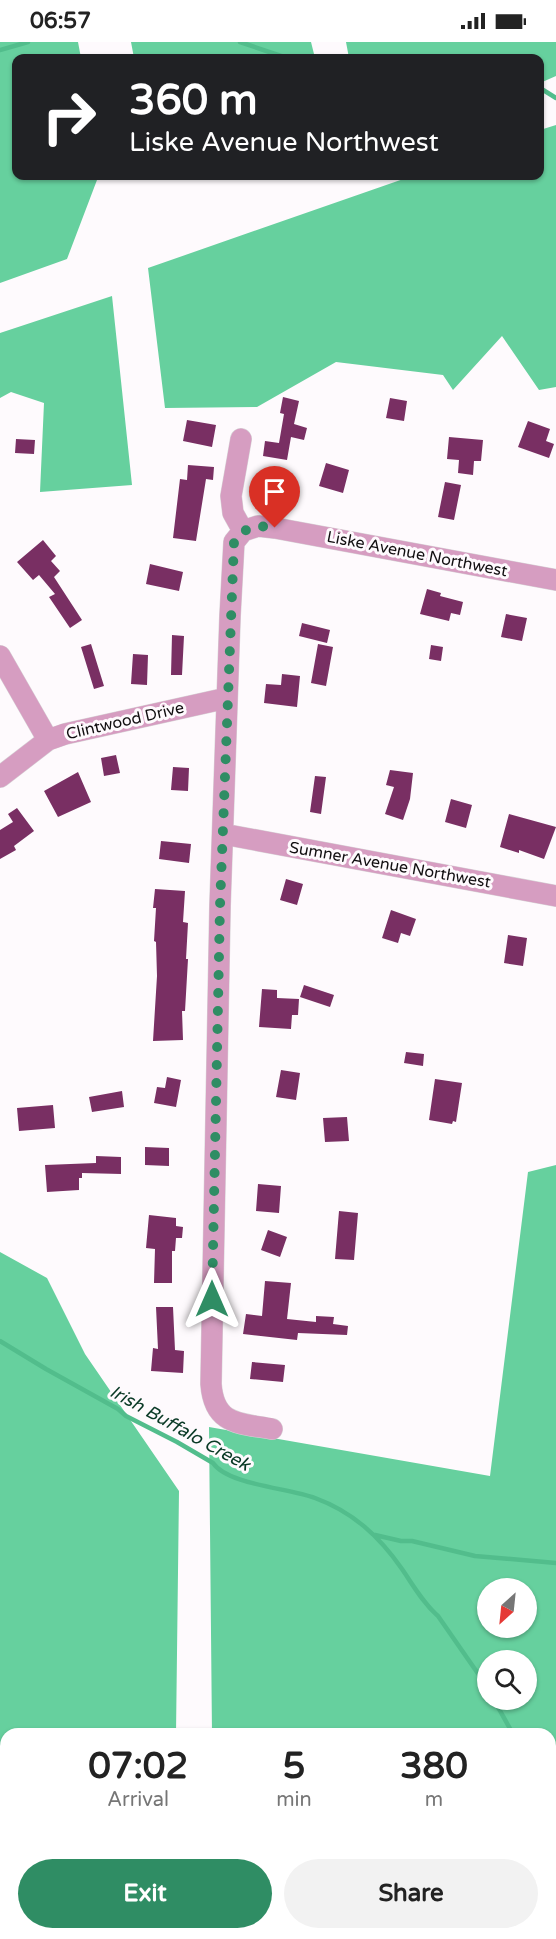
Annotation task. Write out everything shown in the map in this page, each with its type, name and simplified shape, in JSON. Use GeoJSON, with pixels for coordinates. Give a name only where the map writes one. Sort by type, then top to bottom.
{"type":"FeatureCollection","features":[{"type":"Feature","properties":{"kind":"street"},"geometry":{"type":"LineString","coordinates":[[241,439],[231,496],[233,513],[243,531],[234,542],[227,699],[212,1231],[212,1401],[221,1415],[235,1422],[272,1429]]}},
{"type":"Feature","properties":{"kind":"street","name":"Liske Avenue Northwest"},"geometry":{"type":"LineString","coordinates":[[243,531],[258,526],[275,528],[556,580]]}},
{"type":"Feature","properties":{"kind":"street"},"geometry":{"type":"LineString","coordinates":[[0,656],[48,740]]}},
{"type":"Feature","properties":{"kind":"street","name":"Clintwood Drive"},"geometry":{"type":"LineString","coordinates":[[0,777],[48,740],[65,734],[227,699]]}},
{"type":"Feature","properties":{"kind":"street","name":"Sumner Avenue Northwest"},"geometry":{"type":"LineString","coordinates":[[223,834],[556,896]]}},
{"type":"Feature","properties":{"kind":"green space"},"geometry":{"type":"Polygon","coordinates":[[[0,42],[78,42],[80,54],[12,54],[12,180],[97,180],[67,259],[0,283],[0,42]]]}},
{"type":"Feature","properties":{"kind":"green space"},"geometry":{"type":"Polygon","coordinates":[[[131,42],[311,42],[314,54],[133,54],[131,42]]]}},
{"type":"Feature","properties":{"kind":"green space"},"geometry":{"type":"Polygon","coordinates":[[[346,42],[556,42],[556,76],[544,81],[544,54],[348,54],[346,42]]]}},
{"type":"Feature","properties":{"kind":"green space"},"geometry":{"type":"Polygon","coordinates":[[[556,125],[556,387],[539,390],[502,336],[453,390],[443,375],[336,362],[257,407],[165,408],[148,268],[401,180],[544,180],[544,129],[556,125]]]}},
{"type":"Feature","properties":{"kind":"green space"},"geometry":{"type":"Polygon","coordinates":[[[112,296],[132,485],[40,492],[44,403],[11,392],[0,398],[0,333],[112,296]]]}},
{"type":"Feature","properties":{"kind":"green space"},"geometry":{"type":"Polygon","coordinates":[[[556,1165],[556,1728],[212,1728],[209,1427],[490,1476],[528,1172],[556,1165]]]}},
{"type":"Feature","properties":{"kind":"green space"},"geometry":{"type":"Polygon","coordinates":[[[0,1252],[47,1278],[85,1354],[179,1491],[176,1728],[0,1728],[0,1252]]]}},
{"type":"Feature","properties":{"kind":"building"},"geometry":{"type":"Polygon","coordinates":[[[283,397],[299,401],[294,424],[307,428],[304,440],[291,437],[287,460],[263,456],[265,441],[279,443],[284,414],[280,413],[283,397]]]}},
{"type":"Feature","properties":{"kind":"building"},"geometry":{"type":"Polygon","coordinates":[[[390,398],[407,401],[404,421],[386,418],[390,398]]]}},
{"type":"Feature","properties":{"kind":"building"},"geometry":{"type":"Polygon","coordinates":[[[187,420],[216,425],[212,447],[183,441],[187,420]]]}},
{"type":"Feature","properties":{"kind":"building"},"geometry":{"type":"Polygon","coordinates":[[[528,421],[550,429],[546,441],[554,444],[549,458],[518,447],[528,421]]]}},
{"type":"Feature","properties":{"kind":"building"},"geometry":{"type":"Polygon","coordinates":[[[449,437],[483,440],[481,461],[474,461],[473,475],[458,473],[459,460],[447,459],[449,437]]]}},
{"type":"Feature","properties":{"kind":"building"},"geometry":{"type":"Polygon","coordinates":[[[16,439],[35,440],[34,454],[15,453],[16,439]]]}},
{"type":"Feature","properties":{"kind":"building"},"geometry":{"type":"Polygon","coordinates":[[[326,463],[349,470],[343,493],[319,486],[326,463]]]}},
{"type":"Feature","properties":{"kind":"building"},"geometry":{"type":"Polygon","coordinates":[[[188,465],[214,467],[213,480],[206,479],[196,541],[173,538],[180,479],[187,480],[188,465]]]}},
{"type":"Feature","properties":{"kind":"building"},"geometry":{"type":"Polygon","coordinates":[[[445,482],[461,485],[454,520],[438,517],[445,482]]]}},
{"type":"Feature","properties":{"kind":"building"},"geometry":{"type":"Polygon","coordinates":[[[43,540],[56,556],[51,561],[60,571],[54,577],[82,620],[70,628],[49,597],[55,594],[39,575],[33,580],[17,562],[43,540]]]}},
{"type":"Feature","properties":{"kind":"building"},"geometry":{"type":"Polygon","coordinates":[[[150,564],[183,572],[179,591],[146,584],[150,564]]]}},
{"type":"Feature","properties":{"kind":"building"},"geometry":{"type":"Polygon","coordinates":[[[427,589],[441,593],[440,596],[463,602],[460,615],[451,613],[449,621],[420,614],[427,589]]]}},
{"type":"Feature","properties":{"kind":"building"},"geometry":{"type":"Polygon","coordinates":[[[506,614],[527,618],[522,641],[501,637],[506,614]]]}},
{"type":"Feature","properties":{"kind":"building"},"geometry":{"type":"Polygon","coordinates":[[[302,623],[330,630],[327,643],[299,636],[302,623]]]}},
{"type":"Feature","properties":{"kind":"building"},"geometry":{"type":"Polygon","coordinates":[[[172,635],[184,636],[182,675],[171,675],[172,635]]]}},
{"type":"Feature","properties":{"kind":"building"},"geometry":{"type":"Polygon","coordinates":[[[91,644],[104,686],[94,689],[81,647],[91,644]]]}},
{"type":"Feature","properties":{"kind":"building"},"geometry":{"type":"Polygon","coordinates":[[[318,644],[333,647],[326,686],[311,683],[318,644]]]}},
{"type":"Feature","properties":{"kind":"building"},"geometry":{"type":"Polygon","coordinates":[[[431,645],[443,647],[441,661],[429,659],[431,645]]]}},
{"type":"Feature","properties":{"kind":"building"},"geometry":{"type":"Polygon","coordinates":[[[133,654],[148,655],[147,685],[131,684],[133,654]]]}},
{"type":"Feature","properties":{"kind":"building"},"geometry":{"type":"Polygon","coordinates":[[[282,674],[300,676],[297,707],[264,703],[266,684],[281,685],[282,674]]]}},
{"type":"Feature","properties":{"kind":"building"},"geometry":{"type":"Polygon","coordinates":[[[116,755],[120,773],[104,776],[101,758],[116,755]]]}},
{"type":"Feature","properties":{"kind":"building"},"geometry":{"type":"Polygon","coordinates":[[[173,767],[189,768],[188,791],[171,790],[173,767]]]}},
{"type":"Feature","properties":{"kind":"building"},"geometry":{"type":"Polygon","coordinates":[[[390,770],[413,773],[410,799],[403,820],[385,814],[394,787],[386,785],[390,770]]]}},
{"type":"Feature","properties":{"kind":"building"},"geometry":{"type":"Polygon","coordinates":[[[78,772],[91,802],[58,817],[44,791],[78,772]]]}},
{"type":"Feature","properties":{"kind":"building"},"geometry":{"type":"Polygon","coordinates":[[[315,776],[326,777],[321,814],[310,812],[315,776]]]}},
{"type":"Feature","properties":{"kind":"building"},"geometry":{"type":"Polygon","coordinates":[[[451,799],[472,805],[466,828],[445,822],[451,799]]]}},
{"type":"Feature","properties":{"kind":"building"},"geometry":{"type":"Polygon","coordinates":[[[17,808],[34,831],[14,846],[16,850],[0,859],[0,830],[13,822],[8,814],[17,808]]]}},
{"type":"Feature","properties":{"kind":"building"},"geometry":{"type":"Polygon","coordinates":[[[509,814],[556,827],[544,859],[519,850],[519,853],[500,847],[509,814]]]}},
{"type":"Feature","properties":{"kind":"building"},"geometry":{"type":"Polygon","coordinates":[[[161,841],[191,844],[189,863],[159,859],[161,841]]]}},
{"type":"Feature","properties":{"kind":"building"},"geometry":{"type":"Polygon","coordinates":[[[286,879],[303,884],[297,905],[280,900],[286,879]]]}},
{"type":"Feature","properties":{"kind":"building"},"geometry":{"type":"Polygon","coordinates":[[[155,889],[185,891],[183,922],[188,923],[186,959],[188,959],[185,1011],[182,1011],[183,1040],[153,1041],[157,976],[156,942],[154,941],[156,908],[153,908],[155,889]]]}},
{"type":"Feature","properties":{"kind":"building"},"geometry":{"type":"Polygon","coordinates":[[[391,910],[416,919],[410,936],[401,933],[398,943],[382,938],[391,910]]]}},
{"type":"Feature","properties":{"kind":"building"},"geometry":{"type":"Polygon","coordinates":[[[508,935],[527,938],[523,966],[504,963],[508,935]]]}},
{"type":"Feature","properties":{"kind":"building"},"geometry":{"type":"Polygon","coordinates":[[[304,985],[334,995],[330,1007],[300,997],[304,985]]]}},
{"type":"Feature","properties":{"kind":"building"},"geometry":{"type":"Polygon","coordinates":[[[262,989],[277,990],[277,998],[299,999],[298,1015],[292,1015],[291,1029],[259,1027],[262,989]]]}},
{"type":"Feature","properties":{"kind":"building"},"geometry":{"type":"Polygon","coordinates":[[[406,1052],[424,1054],[423,1066],[404,1063],[406,1052]]]}},
{"type":"Feature","properties":{"kind":"building"},"geometry":{"type":"Polygon","coordinates":[[[281,1070],[300,1073],[296,1100],[276,1097],[281,1070]]]}},
{"type":"Feature","properties":{"kind":"building"},"geometry":{"type":"Polygon","coordinates":[[[167,1077],[181,1080],[176,1107],[154,1103],[157,1087],[165,1088],[167,1077]]]}},
{"type":"Feature","properties":{"kind":"building"},"geometry":{"type":"Polygon","coordinates":[[[435,1079],[462,1083],[456,1122],[453,1121],[452,1124],[429,1120],[435,1079]]]}},
{"type":"Feature","properties":{"kind":"building"},"geometry":{"type":"Polygon","coordinates":[[[122,1091],[124,1107],[92,1112],[89,1097],[122,1091]]]}},
{"type":"Feature","properties":{"kind":"building"},"geometry":{"type":"Polygon","coordinates":[[[53,1105],[55,1128],[19,1131],[17,1108],[53,1105]]]}},
{"type":"Feature","properties":{"kind":"building"},"geometry":{"type":"Polygon","coordinates":[[[347,1117],[349,1141],[325,1142],[323,1118],[347,1117]]]}},
{"type":"Feature","properties":{"kind":"building"},"geometry":{"type":"Polygon","coordinates":[[[145,1147],[169,1148],[169,1166],[145,1165],[145,1147]]]}},
{"type":"Feature","properties":{"kind":"building"},"geometry":{"type":"Polygon","coordinates":[[[96,1156],[121,1157],[121,1174],[82,1173],[82,1178],[79,1178],[79,1190],[47,1192],[45,1165],[96,1163],[96,1156]]]}},
{"type":"Feature","properties":{"kind":"building"},"geometry":{"type":"Polygon","coordinates":[[[258,1184],[281,1186],[279,1213],[256,1211],[258,1184]]]}},
{"type":"Feature","properties":{"kind":"building"},"geometry":{"type":"Polygon","coordinates":[[[339,1211],[358,1213],[354,1260],[335,1259],[339,1211]]]}},
{"type":"Feature","properties":{"kind":"building"},"geometry":{"type":"Polygon","coordinates":[[[149,1215],[176,1218],[176,1226],[183,1227],[182,1238],[176,1238],[175,1251],[172,1251],[172,1283],[154,1283],[155,1249],[146,1248],[149,1215]]]}},
{"type":"Feature","properties":{"kind":"building"},"geometry":{"type":"Polygon","coordinates":[[[268,1230],[287,1237],[280,1257],[261,1250],[268,1230]]]}},
{"type":"Feature","properties":{"kind":"building"},"geometry":{"type":"Polygon","coordinates":[[[265,1281],[291,1283],[287,1319],[316,1322],[316,1316],[334,1317],[333,1324],[348,1326],[347,1335],[298,1333],[297,1340],[243,1334],[246,1314],[262,1316],[265,1281]]]}},
{"type":"Feature","properties":{"kind":"building"},"geometry":{"type":"Polygon","coordinates":[[[156,1307],[173,1307],[175,1350],[184,1351],[183,1373],[151,1371],[153,1348],[158,1349],[156,1307]]]}},
{"type":"Feature","properties":{"kind":"building"},"geometry":{"type":"Polygon","coordinates":[[[252,1362],[285,1365],[283,1382],[250,1379],[252,1362]]]}},
{"type":"Feature","properties":{"kind":"waterway"},"geometry":{"type":"LineString","coordinates":[[0,50],[28,42]]}},
{"type":"Feature","properties":{"kind":"waterway"},"geometry":{"type":"LineString","coordinates":[[240,42],[275,54]]}},
{"type":"Feature","properties":{"kind":"waterway"},"geometry":{"type":"LineString","coordinates":[[544,90],[556,98]]}},
{"type":"Feature","properties":{"kind":"waterway","name":"Irish Buffalo Creek"},"geometry":{"type":"LineString","coordinates":[[0,1341],[232,1476],[315,1498],[353,1518],[364,1526],[393,1557],[477,1672]]}},
{"type":"Feature","properties":{"kind":"waterway"},"geometry":{"type":"LineString","coordinates":[[375,1535],[475,1556],[556,1563]]}},
{"type":"Feature","properties":{"kind":"waterway","name":"Irish Buffalo Creek"},"geometry":{"type":"LineString","coordinates":[[500,1710],[510,1728]]}},
{"type":"Feature","properties":{"kind":"route"},"geometry":{"type":"LineString","coordinates":[[212,1299],[220,906],[234,542],[243,531],[258,526],[275,528]]}}]}
